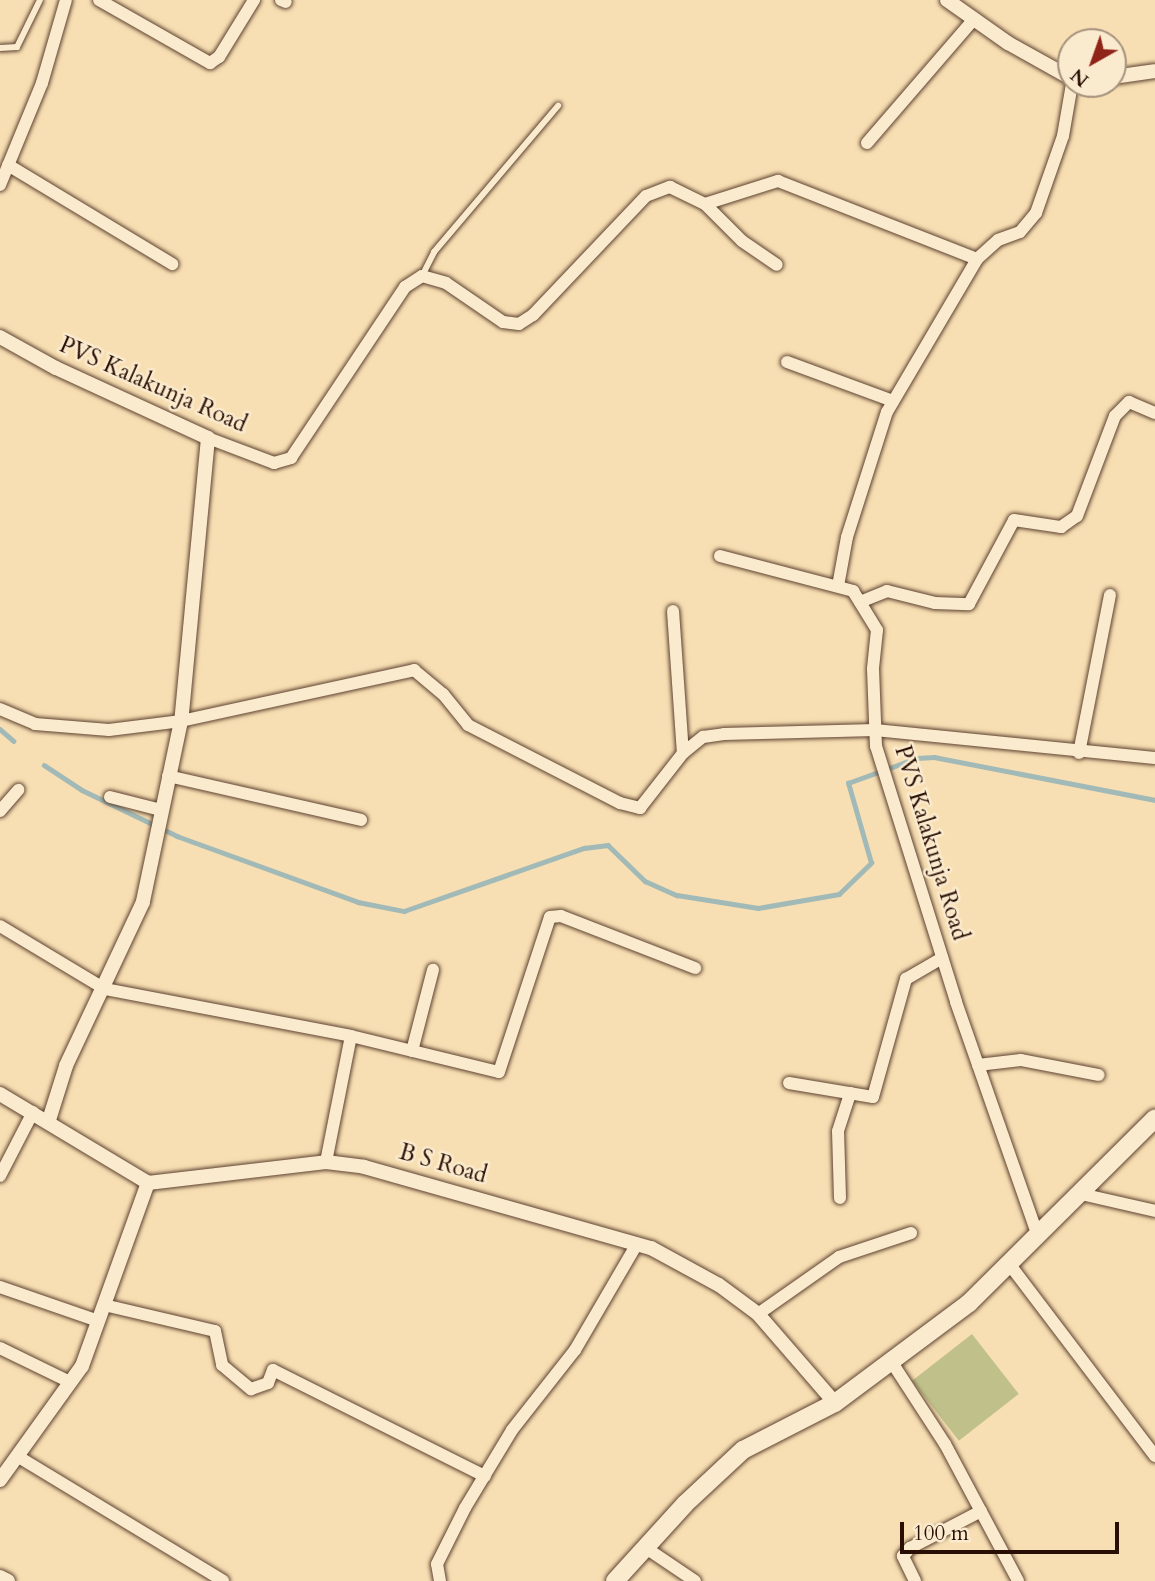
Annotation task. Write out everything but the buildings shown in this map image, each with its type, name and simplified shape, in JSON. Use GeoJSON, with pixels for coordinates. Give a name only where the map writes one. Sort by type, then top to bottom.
{"type":"FeatureCollection","features":[{"type":"Feature","properties":{"kind":"main road"},"geometry":{"type":"LineString","coordinates":[[615,1581],[743,1450],[835,1403],[893,1364],[1010,1265],[1155,1118]]}},
{"type":"Feature","properties":{"kind":"street"},"geometry":{"type":"LineString","coordinates":[[0,186],[42,83],[66,0]]}},
{"type":"Feature","properties":{"kind":"street"},"geometry":{"type":"LineString","coordinates":[[99,0],[210,63],[219,57],[254,0]]}},
{"type":"Feature","properties":{"kind":"street"},"geometry":{"type":"LineString","coordinates":[[947,0],[1057,69]]}},
{"type":"Feature","properties":{"kind":"street"},"geometry":{"type":"LineString","coordinates":[[867,143],[974,19]]}},
{"type":"Feature","properties":{"kind":"street"},"geometry":{"type":"LineString","coordinates":[[1127,75],[1155,71]]}},
{"type":"Feature","properties":{"kind":"street"},"geometry":{"type":"LineString","coordinates":[[838,586],[876,441],[893,401],[977,258],[998,240],[1020,232],[1036,213],[1063,136],[1070,98]]}},
{"type":"Feature","properties":{"kind":"street"},"geometry":{"type":"LineString","coordinates":[[8,165],[172,264]]}},
{"type":"Feature","properties":{"kind":"street"},"geometry":{"type":"LineString","coordinates":[[705,204],[778,181],[977,258]]}},
{"type":"Feature","properties":{"kind":"street"},"geometry":{"type":"LineString","coordinates":[[422,276],[446,283],[503,322],[519,324],[533,315],[646,196],[670,187],[705,204],[742,241],[778,265]]}},
{"type":"Feature","properties":{"kind":"street","name":"PVS Kalakunja Road"},"geometry":{"type":"LineString","coordinates":[[0,337],[56,368],[208,438],[274,463],[291,458],[405,287],[422,276]]}},
{"type":"Feature","properties":{"kind":"street"},"geometry":{"type":"LineString","coordinates":[[787,362],[893,401]]}},
{"type":"Feature","properties":{"kind":"street"},"geometry":{"type":"LineString","coordinates":[[860,602],[887,591],[935,603],[969,604],[1014,520],[1061,527],[1077,516],[1115,416],[1129,402],[1155,413]]}},
{"type":"Feature","properties":{"kind":"street"},"geometry":{"type":"LineString","coordinates":[[50,1120],[66,1066],[105,989],[143,902],[181,721],[208,438]]}},
{"type":"Feature","properties":{"kind":"street","name":"PVS Kalakunja Road"},"geometry":{"type":"LineString","coordinates":[[720,556],[853,591],[877,629],[876,746],[942,958],[1038,1236]]}},
{"type":"Feature","properties":{"kind":"street"},"geometry":{"type":"LineString","coordinates":[[1079,753],[1111,595]]}},
{"type":"Feature","properties":{"kind":"street"},"geometry":{"type":"LineString","coordinates":[[673,611],[683,753]]}},
{"type":"Feature","properties":{"kind":"street"},"geometry":{"type":"LineString","coordinates":[[0,709],[35,724],[62,729],[109,730],[181,721],[414,670],[443,694],[468,725],[620,803],[640,808],[683,753],[703,737],[724,734],[875,730],[1079,753],[1155,758]]}},
{"type":"Feature","properties":{"kind":"street"},"geometry":{"type":"LineString","coordinates":[[168,776],[361,820]]}},
{"type":"Feature","properties":{"kind":"street"},"geometry":{"type":"LineString","coordinates":[[0,811],[18,790]]}},
{"type":"Feature","properties":{"kind":"street"},"geometry":{"type":"LineString","coordinates":[[110,797],[160,813]]}},
{"type":"Feature","properties":{"kind":"street"},"geometry":{"type":"LineString","coordinates":[[0,926],[105,989],[351,1037],[499,1072],[550,917],[561,916],[695,968]]}},
{"type":"Feature","properties":{"kind":"street"},"geometry":{"type":"LineString","coordinates":[[789,1083],[873,1097],[906,979],[942,958]]}},
{"type":"Feature","properties":{"kind":"street"},"geometry":{"type":"LineString","coordinates":[[412,1051],[433,970]]}},
{"type":"Feature","properties":{"kind":"street"},"geometry":{"type":"LineString","coordinates":[[326,1162],[351,1037]]}},
{"type":"Feature","properties":{"kind":"street"},"geometry":{"type":"LineString","coordinates":[[978,1065],[1021,1060],[1099,1074]]}},
{"type":"Feature","properties":{"kind":"street"},"geometry":{"type":"LineString","coordinates":[[840,1198],[838,1131],[850,1093]]}},
{"type":"Feature","properties":{"kind":"street"},"geometry":{"type":"LineString","coordinates":[[0,1094],[50,1120],[148,1183],[82,1366],[0,1480]]}},
{"type":"Feature","properties":{"kind":"street"},"geometry":{"type":"LineString","coordinates":[[0,1176],[33,1112]]}},
{"type":"Feature","properties":{"kind":"street","name":"B S Road"},"geometry":{"type":"LineString","coordinates":[[148,1183],[326,1162],[408,1177],[637,1244],[719,1285],[758,1314],[835,1403]]}},
{"type":"Feature","properties":{"kind":"street"},"geometry":{"type":"LineString","coordinates":[[1081,1194],[1155,1211]]}},
{"type":"Feature","properties":{"kind":"street"},"geometry":{"type":"LineString","coordinates":[[758,1314],[839,1257],[911,1233]]}},
{"type":"Feature","properties":{"kind":"street"},"geometry":{"type":"LineString","coordinates":[[440,1581],[437,1564],[485,1476],[512,1430],[575,1350],[637,1244]]}},
{"type":"Feature","properties":{"kind":"street"},"geometry":{"type":"LineString","coordinates":[[1010,1265],[1155,1455]]}},
{"type":"Feature","properties":{"kind":"street"},"geometry":{"type":"LineString","coordinates":[[0,1287],[98,1321]]}},
{"type":"Feature","properties":{"kind":"street"},"geometry":{"type":"LineString","coordinates":[[104,1305],[215,1331],[222,1365],[251,1389],[268,1383],[273,1370],[485,1476]]}},
{"type":"Feature","properties":{"kind":"street"},"geometry":{"type":"LineString","coordinates":[[0,1348],[70,1382]]}},
{"type":"Feature","properties":{"kind":"street"},"geometry":{"type":"LineString","coordinates":[[893,1364],[945,1444],[1018,1581]]}},
{"type":"Feature","properties":{"kind":"street"},"geometry":{"type":"LineString","coordinates":[[17,1456],[223,1581]]}},
{"type":"Feature","properties":{"kind":"street"},"geometry":{"type":"LineString","coordinates":[[915,1581],[903,1556],[910,1548],[981,1511]]}},
{"type":"Feature","properties":{"kind":"street"},"geometry":{"type":"LineString","coordinates":[[646,1548],[695,1581]]}},
{"type":"Feature","properties":{"kind":"street"},"geometry":{"type":"LineString","coordinates":[[0,1577],[8,1581]]}},
{"type":"Feature","properties":{"kind":"lane"},"geometry":{"type":"LineString","coordinates":[[0,48],[17,47],[40,0]]}},
{"type":"Feature","properties":{"kind":"lane"},"geometry":{"type":"LineString","coordinates":[[422,276],[434,252],[558,106]]}},
{"type":"Feature","properties":{"kind":"green space"},"geometry":{"type":"Polygon","coordinates":[[[972,1334],[1019,1394],[959,1441],[912,1381],[972,1334]]]}},
{"type":"Feature","properties":{"kind":"waterway"},"geometry":{"type":"LineString","coordinates":[[0,729],[14,741]]}},
{"type":"Feature","properties":{"kind":"waterway"},"geometry":{"type":"LineString","coordinates":[[44,765],[82,790],[177,836],[358,902],[404,911],[584,848],[608,845],[645,881],[677,895],[758,908],[839,894],[871,863],[848,783],[917,758],[934,757],[1155,800]]}}]}
